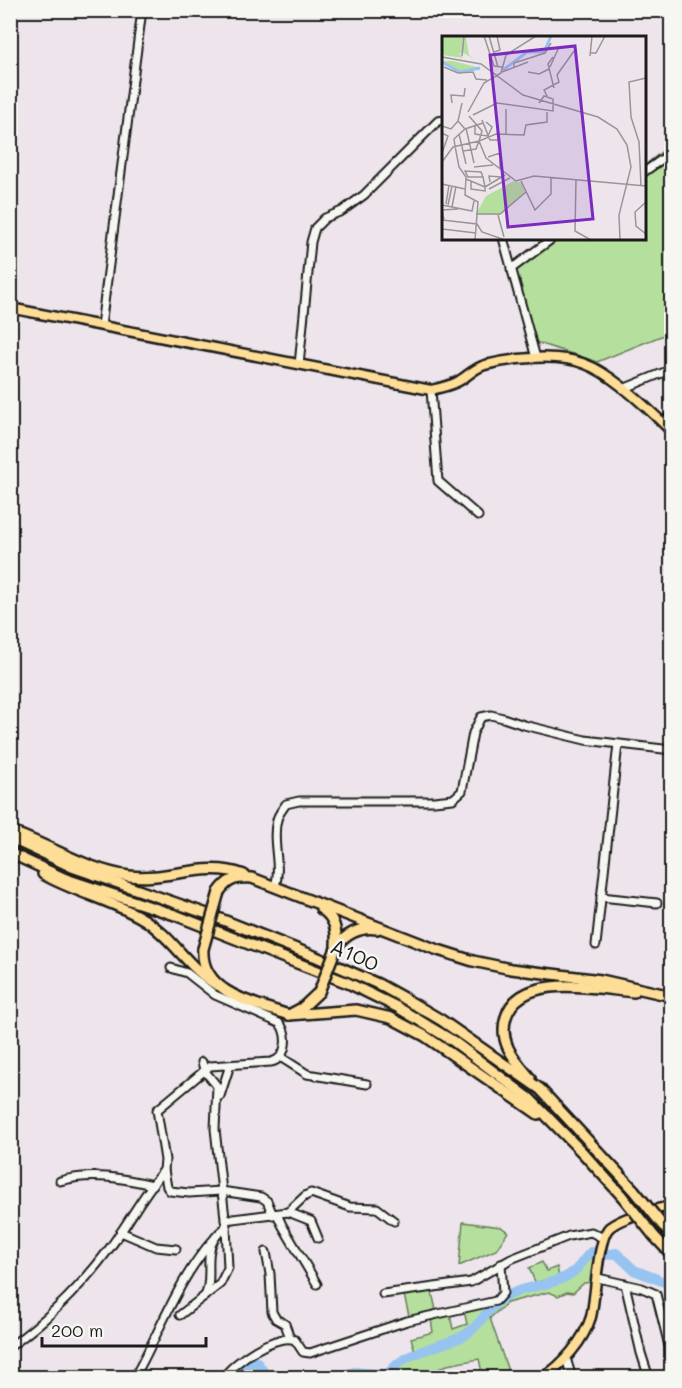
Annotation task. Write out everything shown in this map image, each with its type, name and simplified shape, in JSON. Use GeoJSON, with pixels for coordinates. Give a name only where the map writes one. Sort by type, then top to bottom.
{"type":"FeatureCollection","features":[{"type":"Feature","properties":{"kind":"highway"},"geometry":{"type":"LineString","coordinates":[[10,832],[65,856],[128,876],[154,877],[203,869],[238,873],[450,955],[511,969],[601,980],[669,995]]}},
{"type":"Feature","properties":{"kind":"highway","name":"A100"},"geometry":{"type":"LineString","coordinates":[[10,838],[72,867],[213,916],[378,984],[441,1020],[540,1089],[634,1190],[670,1233]]}},
{"type":"Feature","properties":{"kind":"highway"},"geometry":{"type":"LineString","coordinates":[[10,854],[61,884],[116,905],[147,921],[171,940],[206,979],[240,997],[289,1015],[356,1010],[392,1018],[424,1036],[534,1110],[583,1153]]}},
{"type":"Feature","properties":{"kind":"highway","name":"A100"},"geometry":{"type":"LineString","coordinates":[[10,854],[66,879],[175,915],[374,994],[453,1041],[529,1098],[583,1153],[672,1255]]}},
{"type":"Feature","properties":{"kind":"highway"},"geometry":{"type":"LineString","coordinates":[[217,985],[204,967],[203,949],[219,892],[230,880],[238,877],[252,878]]}},
{"type":"Feature","properties":{"kind":"highway"},"geometry":{"type":"LineString","coordinates":[[303,899],[331,917],[337,935],[336,948]]}},
{"type":"Feature","properties":{"kind":"highway"},"geometry":{"type":"LineString","coordinates":[[289,1015],[302,1008],[319,992],[341,940],[359,930],[371,928],[406,937]]}},
{"type":"Feature","properties":{"kind":"highway"},"geometry":{"type":"LineString","coordinates":[[540,1089],[513,1058],[504,1036],[504,1023],[508,1012],[523,994],[536,989],[564,987],[669,995]]}},
{"type":"Feature","properties":{"kind":"main road"},"geometry":{"type":"LineString","coordinates":[[10,308],[431,390],[460,381],[475,369],[484,366],[536,358],[582,362],[596,368],[672,432]]}},
{"type":"Feature","properties":{"kind":"main road"},"geometry":{"type":"LineString","coordinates":[[542,1377],[566,1358],[590,1320],[598,1278],[600,1249],[609,1228],[627,1219],[672,1205]]}},
{"type":"Feature","properties":{"kind":"street"},"geometry":{"type":"LineString","coordinates":[[101,326],[142,10]]}},
{"type":"Feature","properties":{"kind":"street"},"geometry":{"type":"LineString","coordinates":[[299,365],[311,242],[315,228],[325,218],[342,211],[364,195],[438,121],[442,120]]}},
{"type":"Feature","properties":{"kind":"street"},"geometry":{"type":"LineString","coordinates":[[646,171],[672,152]]}},
{"type":"Feature","properties":{"kind":"street"},"geometry":{"type":"LineString","coordinates":[[504,240],[536,358]]}},
{"type":"Feature","properties":{"kind":"street"},"geometry":{"type":"LineString","coordinates":[[512,269],[550,240]]}},
{"type":"Feature","properties":{"kind":"street"},"geometry":{"type":"LineString","coordinates":[[623,389],[672,369]]}},
{"type":"Feature","properties":{"kind":"street"},"geometry":{"type":"LineString","coordinates":[[431,390],[438,481],[478,516]]}},
{"type":"Feature","properties":{"kind":"street"},"geometry":{"type":"LineString","coordinates":[[661,421],[672,417]]}},
{"type":"Feature","properties":{"kind":"street"},"geometry":{"type":"LineString","coordinates":[[275,887],[279,875],[277,818],[286,804],[299,801],[453,799],[462,791],[473,733],[481,717],[491,715],[552,733],[672,750]]}},
{"type":"Feature","properties":{"kind":"street"},"geometry":{"type":"LineString","coordinates":[[596,945],[618,744]]}},
{"type":"Feature","properties":{"kind":"street"},"geometry":{"type":"LineString","coordinates":[[601,897],[657,903]]}},
{"type":"Feature","properties":{"kind":"street"},"geometry":{"type":"LineString","coordinates":[[171,968],[187,973],[215,995],[279,1023],[283,1027],[285,1046],[282,1058],[278,1061],[203,1066]]}},
{"type":"Feature","properties":{"kind":"street"},"geometry":{"type":"LineString","coordinates":[[283,1027],[288,1023],[289,1015]]}},
{"type":"Feature","properties":{"kind":"street"},"geometry":{"type":"LineString","coordinates":[[282,1058],[307,1074],[367,1084]]}},
{"type":"Feature","properties":{"kind":"street"},"geometry":{"type":"LineString","coordinates":[[217,1104],[230,1065]]}},
{"type":"Feature","properties":{"kind":"street"},"geometry":{"type":"LineString","coordinates":[[180,1315],[220,1284],[227,1273],[225,1224],[215,1130],[217,1086],[203,1066]]}},
{"type":"Feature","properties":{"kind":"street"},"geometry":{"type":"LineString","coordinates":[[203,1066],[187,1087],[157,1110],[167,1187],[170,1191],[189,1193],[221,1191],[261,1197],[267,1201],[317,1284]]}},
{"type":"Feature","properties":{"kind":"street"},"geometry":{"type":"LineString","coordinates":[[11,1346],[60,1306],[108,1250],[164,1170]]}},
{"type":"Feature","properties":{"kind":"street"},"geometry":{"type":"LineString","coordinates":[[60,1181],[74,1177],[107,1177],[153,1185]]}},
{"type":"Feature","properties":{"kind":"street"},"geometry":{"type":"LineString","coordinates":[[288,1212],[305,1196],[314,1193],[353,1208],[377,1208],[394,1221]]}},
{"type":"Feature","properties":{"kind":"street"},"geometry":{"type":"LineString","coordinates":[[134,1377],[153,1344],[178,1291],[203,1251],[225,1224],[288,1212],[311,1221],[318,1238]]}},
{"type":"Feature","properties":{"kind":"street"},"geometry":{"type":"LineString","coordinates":[[120,1232],[156,1247],[176,1249]]}},
{"type":"Feature","properties":{"kind":"street"},"geometry":{"type":"LineString","coordinates":[[383,1294],[471,1282],[501,1264],[569,1236],[591,1233],[603,1238]]}},
{"type":"Feature","properties":{"kind":"street"},"geometry":{"type":"LineString","coordinates":[[204,1297],[209,1286],[210,1251],[215,1238]]}},
{"type":"Feature","properties":{"kind":"street"},"geometry":{"type":"LineString","coordinates":[[266,1252],[272,1312],[276,1319],[285,1324],[290,1338]]}},
{"type":"Feature","properties":{"kind":"street"},"geometry":{"type":"LineString","coordinates":[[223,1377],[229,1369],[245,1357],[283,1339],[290,1338],[297,1341],[305,1353],[310,1353],[407,1321],[492,1303],[503,1293],[501,1264]]}},
{"type":"Feature","properties":{"kind":"street"},"geometry":{"type":"LineString","coordinates":[[598,1278],[656,1294],[672,1358]]}},
{"type":"Feature","properties":{"kind":"street"},"geometry":{"type":"LineString","coordinates":[[625,1284],[640,1353],[649,1377]]}},
{"type":"Feature","properties":{"kind":"street"},"geometry":{"type":"LineString","coordinates":[[566,1358],[572,1377]]}},
{"type":"Feature","properties":{"kind":"green space"},"geometry":{"type":"Polygon","coordinates":[[[671,144],[671,332],[597,362],[535,342],[514,271],[553,240],[646,240],[646,164],[671,144]]]}},
{"type":"Feature","properties":{"kind":"green space"},"geometry":{"type":"Polygon","coordinates":[[[463,1222],[501,1227],[508,1232],[496,1250],[459,1266],[463,1222]]]}},
{"type":"Feature","properties":{"kind":"green space"},"geometry":{"type":"Polygon","coordinates":[[[596,1254],[594,1282],[584,1283],[573,1293],[567,1292],[558,1296],[549,1292],[507,1303],[490,1318],[510,1377],[483,1377],[479,1359],[447,1365],[422,1377],[339,1378],[354,1372],[387,1375],[414,1354],[453,1341],[468,1333],[499,1301],[514,1294],[554,1284],[574,1275],[592,1255],[596,1254]]]}},
{"type":"Feature","properties":{"kind":"green space"},"geometry":{"type":"Polygon","coordinates":[[[542,1262],[547,1271],[557,1267],[559,1277],[536,1284],[529,1268],[542,1262]]]}},
{"type":"Feature","properties":{"kind":"green space"},"geometry":{"type":"Polygon","coordinates":[[[431,1288],[436,1310],[409,1316],[404,1295],[431,1288]]]}},
{"type":"Feature","properties":{"kind":"green space"},"geometry":{"type":"Polygon","coordinates":[[[494,1303],[469,1330],[460,1336],[415,1351],[411,1338],[433,1332],[431,1319],[450,1315],[453,1329],[467,1324],[464,1311],[494,1303]]]}},
{"type":"Feature","properties":{"kind":"green space"},"geometry":{"type":"Polygon","coordinates":[[[257,1362],[268,1377],[228,1378],[242,1363],[257,1362]]]}},
{"type":"Feature","properties":{"kind":"waterway"},"geometry":{"type":"LineString","coordinates":[[339,1378],[354,1372],[387,1375],[394,1367],[411,1356],[465,1335],[500,1300],[509,1295],[566,1277],[591,1252],[605,1255],[616,1253],[634,1270],[672,1285]]}},
{"type":"Feature","properties":{"kind":"waterway"},"geometry":{"type":"LineString","coordinates":[[234,1378],[248,1363],[257,1362],[268,1378]]}}]}
